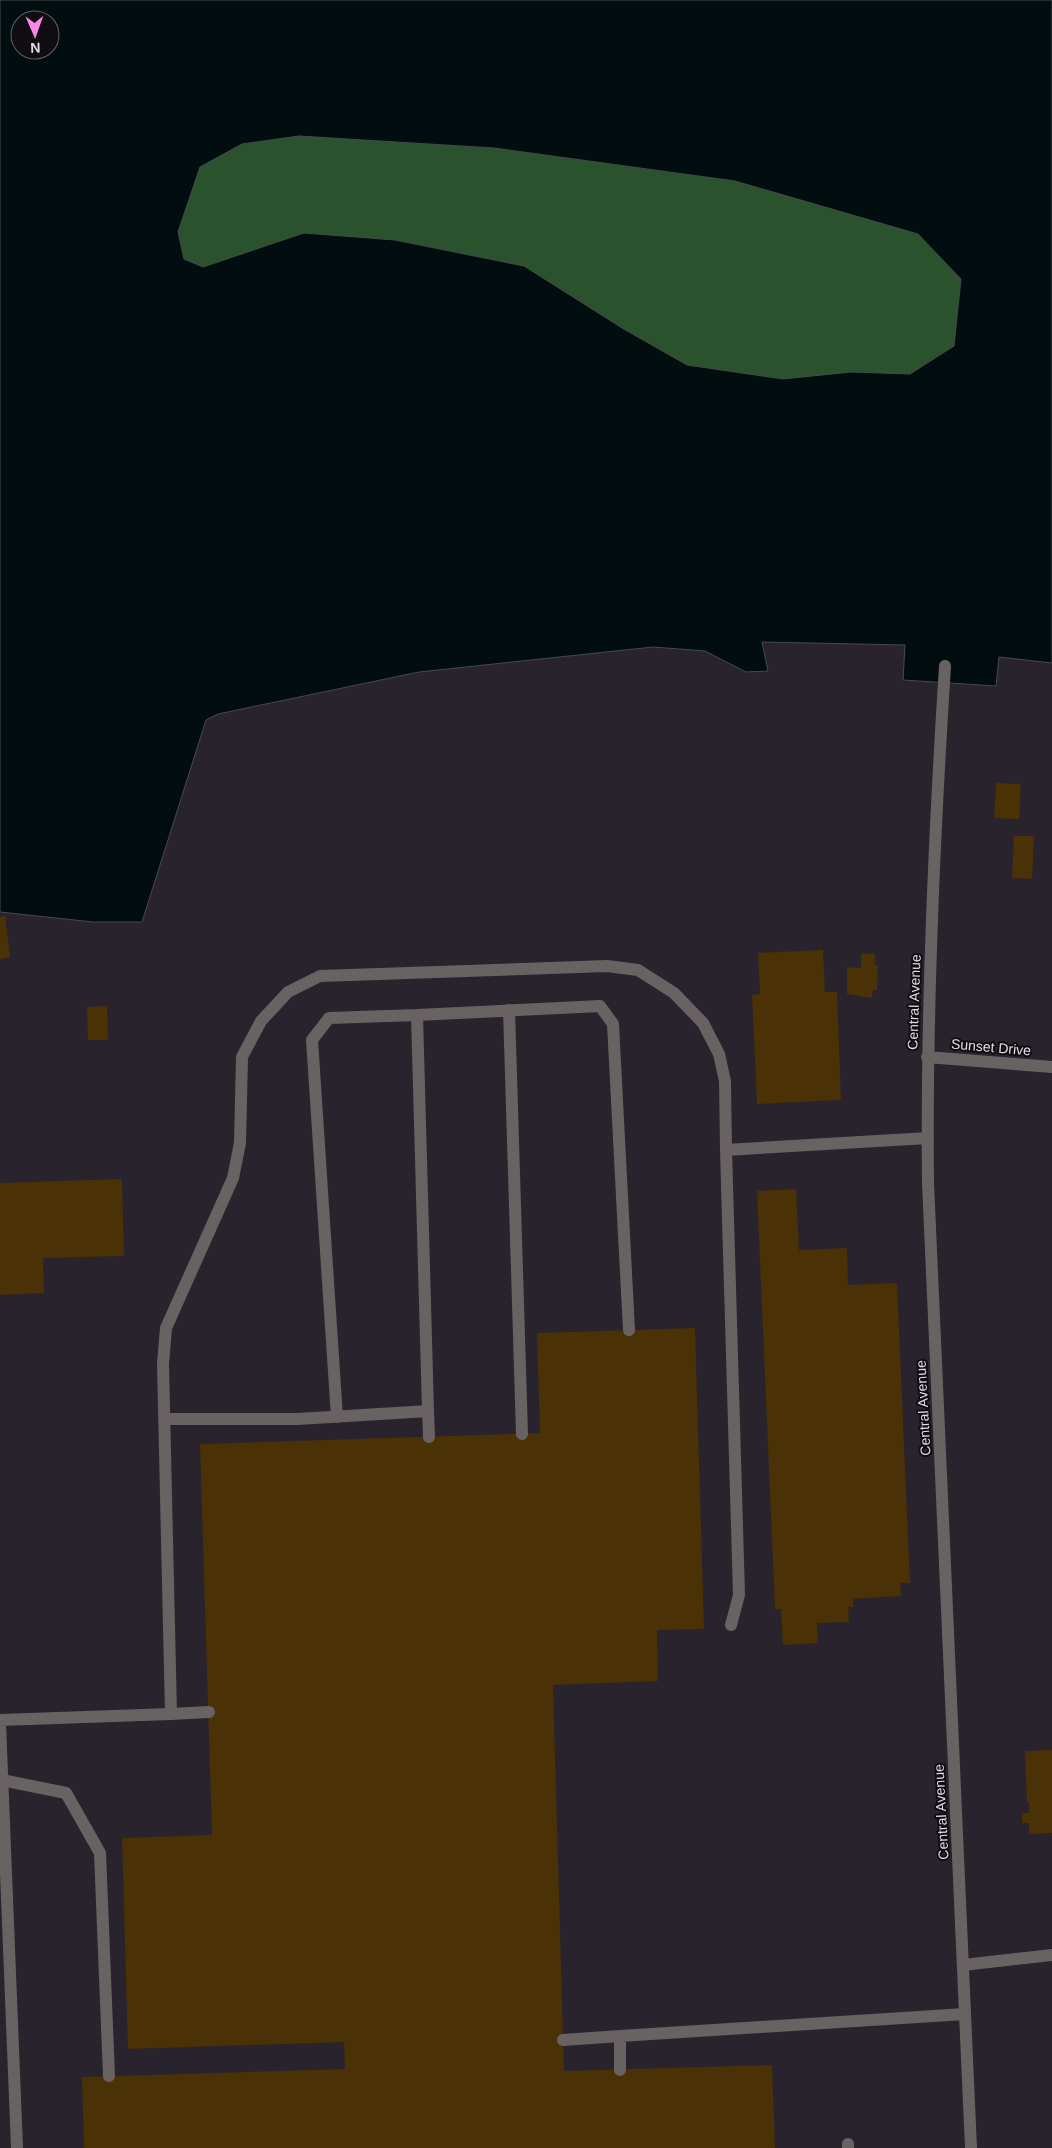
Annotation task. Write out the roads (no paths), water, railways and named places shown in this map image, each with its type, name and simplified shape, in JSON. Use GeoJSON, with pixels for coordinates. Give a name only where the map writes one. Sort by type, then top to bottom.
{"type":"FeatureCollection","features":[{"type":"Feature","properties":{"kind":"street","name":"Central Avenue"},"geometry":{"type":"LineString","coordinates":[[945,666],[935,826],[927,1056],[928,1138],[971,2148]]}},
{"type":"Feature","properties":{"kind":"street"},"geometry":{"type":"LineString","coordinates":[[171,1714],[163,1364],[166,1328],[233,1178],[240,1143],[242,1057],[262,1021],[288,992],[320,976],[607,966],[638,970],[674,992],[703,1022],[719,1054],[725,1082],[739,1595],[731,1625]]}},
{"type":"Feature","properties":{"kind":"street"},"geometry":{"type":"LineString","coordinates":[[337,1417],[312,1040],[329,1018],[600,1006],[613,1024],[629,1330]]}},
{"type":"Feature","properties":{"kind":"street"},"geometry":{"type":"LineString","coordinates":[[509,1010],[522,1434]]}},
{"type":"Feature","properties":{"kind":"street"},"geometry":{"type":"LineString","coordinates":[[418,1015],[428,1437]]}},
{"type":"Feature","properties":{"kind":"street","name":"Sunset Drive"},"geometry":{"type":"LineString","coordinates":[[927,1056],[1052,1067]]}},
{"type":"Feature","properties":{"kind":"street"},"geometry":{"type":"LineString","coordinates":[[726,1150],[928,1138]]}},
{"type":"Feature","properties":{"kind":"street"},"geometry":{"type":"LineString","coordinates":[[165,1418],[298,1419],[428,1411]]}},
{"type":"Feature","properties":{"kind":"street"},"geometry":{"type":"LineString","coordinates":[[17,2148],[0,1721],[208,1712]]}},
{"type":"Feature","properties":{"kind":"street"},"geometry":{"type":"LineString","coordinates":[[2,1780],[66,1793],[100,1854],[109,2076]]}},
{"type":"Feature","properties":{"kind":"street"},"geometry":{"type":"LineString","coordinates":[[963,1965],[1052,1955]]}},
{"type":"Feature","properties":{"kind":"street"},"geometry":{"type":"LineString","coordinates":[[563,2040],[965,2014]]}},
{"type":"Feature","properties":{"kind":"street"},"geometry":{"type":"LineString","coordinates":[[620,2036],[620,2070]]}}]}
